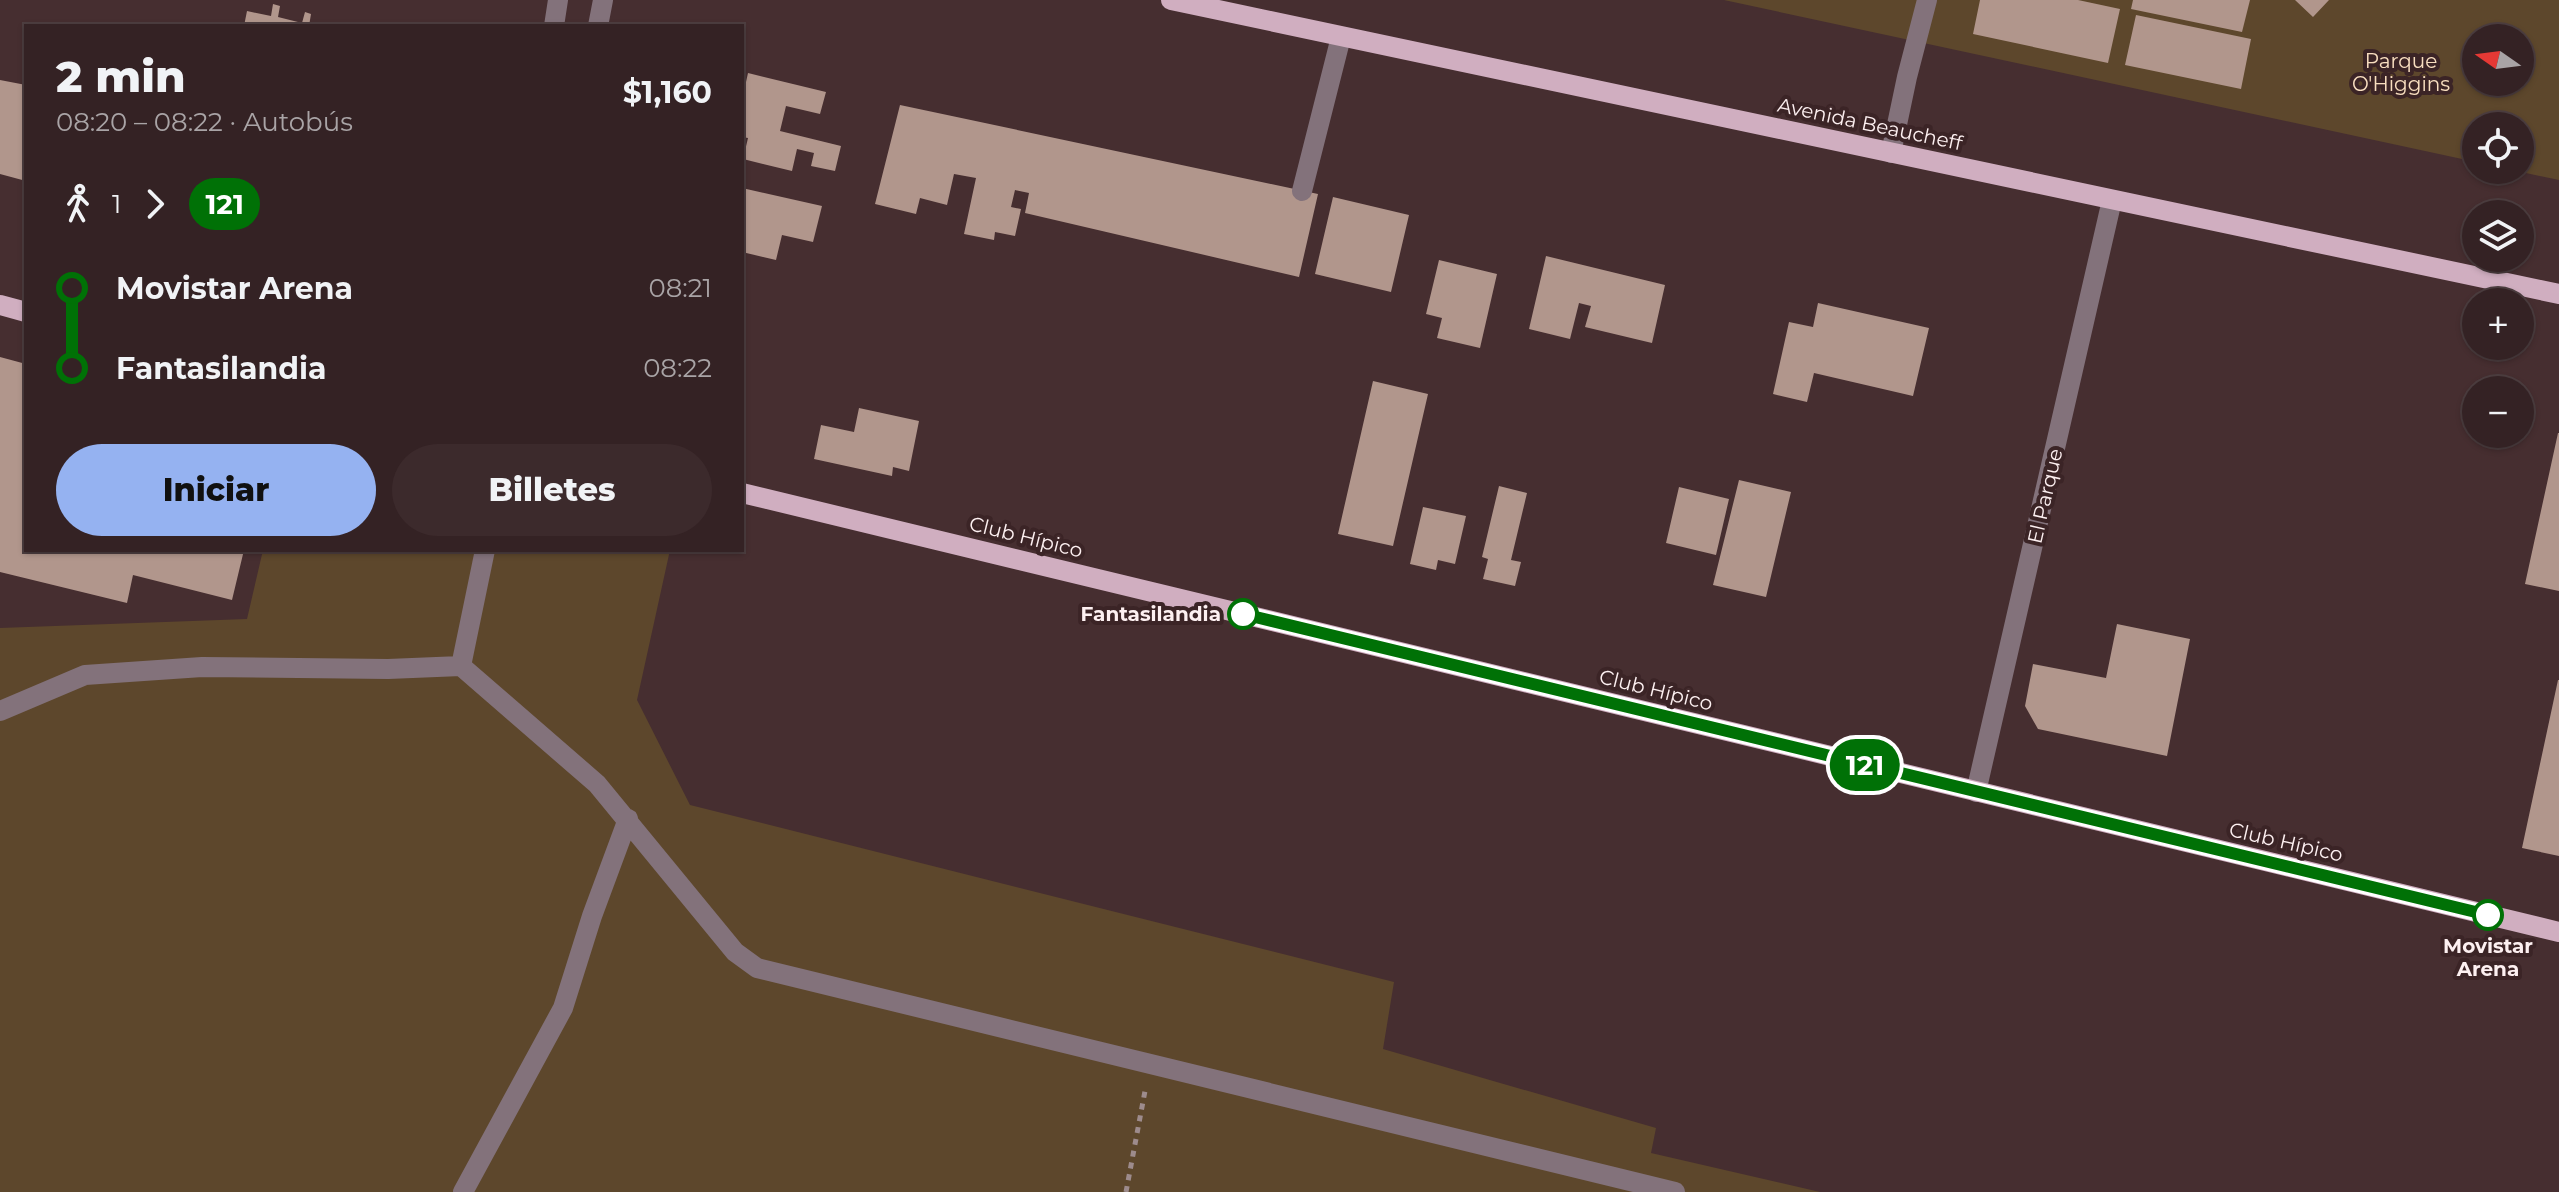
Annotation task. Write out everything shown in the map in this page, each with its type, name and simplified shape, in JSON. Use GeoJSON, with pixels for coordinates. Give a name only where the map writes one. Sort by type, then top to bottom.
{"type":"FeatureCollection","features":[{"type":"Feature","properties":{"kind":"main road","name":"Avenida Beaucheff"},"geometry":{"type":"LineString","coordinates":[[1171,0],[2559,294]]}},
{"type":"Feature","properties":{"kind":"main road"},"geometry":{"type":"LineString","coordinates":[[0,305],[24,311]]}},
{"type":"Feature","properties":{"kind":"main road","name":"Club Hípico"},"geometry":{"type":"LineString","coordinates":[[744,493],[2559,932]]}},
{"type":"Feature","properties":{"kind":"street"},"geometry":{"type":"LineString","coordinates":[[554,24],[558,0]]}},
{"type":"Feature","properties":{"kind":"street"},"geometry":{"type":"LineString","coordinates":[[598,24],[603,0]]}},
{"type":"Feature","properties":{"kind":"street"},"geometry":{"type":"LineString","coordinates":[[1891,153],[1927,0]]}},
{"type":"Feature","properties":{"kind":"street"},"geometry":{"type":"LineString","coordinates":[[1302,191],[1341,37]]}},
{"type":"Feature","properties":{"kind":"street","name":"El Parque"},"geometry":{"type":"LineString","coordinates":[[1976,792],[2112,200]]}},
{"type":"Feature","properties":{"kind":"street"},"geometry":{"type":"LineString","coordinates":[[461,666],[485,552]]}},
{"type":"Feature","properties":{"kind":"street"},"geometry":{"type":"LineString","coordinates":[[0,711],[85,675],[202,667],[388,669],[461,666],[597,784],[735,952],[757,968],[1675,1192]]}},
{"type":"Feature","properties":{"kind":"street"},"geometry":{"type":"LineString","coordinates":[[463,1192],[563,1008],[592,916],[628,819]]}},
{"type":"Feature","properties":{"kind":"path"},"geometry":{"type":"LineString","coordinates":[[1126,1192],[1151,1064]]}},
{"type":"Feature","properties":{"kind":"green space","name":"Parque O'Higgins"},"geometry":{"type":"Polygon","coordinates":[[[1724,0],[2559,0],[2559,180],[2534,175],[2534,112],[2462,112],[2462,159],[1724,0]]]}},
{"type":"Feature","properties":{"kind":"green space"},"geometry":{"type":"Polygon","coordinates":[[[263,552],[670,552],[637,700],[690,805],[1394,982],[1383,1049],[1656,1128],[1651,1153],[1820,1192],[0,1192],[0,628],[247,619],[263,552]]]}},
{"type":"Feature","properties":{"kind":"building"},"geometry":{"type":"Polygon","coordinates":[[[1980,0],[2078,0],[2120,9],[2108,63],[1973,34],[1980,0]]]}},
{"type":"Feature","properties":{"kind":"building"},"geometry":{"type":"Polygon","coordinates":[[[2133,0],[2250,0],[2242,32],[2131,9],[2133,0]]]}},
{"type":"Feature","properties":{"kind":"building"},"geometry":{"type":"Polygon","coordinates":[[[2295,0],[2329,0],[2313,17],[2295,0]]]}},
{"type":"Feature","properties":{"kind":"building"},"geometry":{"type":"Polygon","coordinates":[[[273,4],[280,6],[278,17],[302,23],[305,12],[311,14],[309,24],[244,24],[247,11],[271,16],[273,4]]]}},
{"type":"Feature","properties":{"kind":"building"},"geometry":{"type":"Polygon","coordinates":[[[2136,15],[2251,39],[2241,89],[2125,65],[2136,15]]]}},
{"type":"Feature","properties":{"kind":"building"},"geometry":{"type":"Polygon","coordinates":[[[748,73],[826,92],[820,114],[786,106],[780,131],[841,146],[835,171],[811,166],[814,153],[797,149],[792,171],[744,159],[748,138],[744,137],[744,91],[748,73]]]}},
{"type":"Feature","properties":{"kind":"building"},"geometry":{"type":"Polygon","coordinates":[[[0,80],[24,85],[24,180],[0,174],[0,80]]]}},
{"type":"Feature","properties":{"kind":"building"},"geometry":{"type":"Polygon","coordinates":[[[900,105],[1318,194],[1299,277],[1025,213],[1029,193],[1015,190],[1011,207],[1021,209],[1015,236],[995,232],[994,240],[964,234],[976,178],[954,174],[947,205],[920,198],[916,214],[875,204],[900,105]]]}},
{"type":"Feature","properties":{"kind":"building"},"geometry":{"type":"Polygon","coordinates":[[[744,188],[822,206],[813,242],[782,235],[776,260],[744,252],[744,188]]]}},
{"type":"Feature","properties":{"kind":"building"},"geometry":{"type":"Polygon","coordinates":[[[1333,197],[1409,215],[1391,292],[1315,274],[1333,197]]]}},
{"type":"Feature","properties":{"kind":"building"},"geometry":{"type":"Polygon","coordinates":[[[1546,256],[1665,285],[1652,343],[1585,327],[1591,306],[1579,303],[1570,339],[1529,329],[1546,256]]]}},
{"type":"Feature","properties":{"kind":"building"},"geometry":{"type":"Polygon","coordinates":[[[1439,260],[1497,274],[1480,348],[1437,338],[1442,318],[1426,314],[1439,260]]]}},
{"type":"Feature","properties":{"kind":"building"},"geometry":{"type":"Polygon","coordinates":[[[1818,303],[1929,328],[1913,396],[1814,373],[1807,402],[1773,394],[1789,322],[1813,327],[1818,303]]]}},
{"type":"Feature","properties":{"kind":"building"},"geometry":{"type":"Polygon","coordinates":[[[0,357],[24,363],[24,552],[244,552],[232,600],[133,575],[127,603],[0,572],[0,357]]]}},
{"type":"Feature","properties":{"kind":"building"},"geometry":{"type":"Polygon","coordinates":[[[1373,381],[1428,394],[1393,546],[1338,534],[1373,381]]]}},
{"type":"Feature","properties":{"kind":"building"},"geometry":{"type":"Polygon","coordinates":[[[859,408],[919,421],[909,471],[893,467],[892,476],[814,459],[821,425],[854,432],[859,408]]]}},
{"type":"Feature","properties":{"kind":"building"},"geometry":{"type":"Polygon","coordinates":[[[2559,433],[2559,591],[2525,584],[2559,433]]]}},
{"type":"Feature","properties":{"kind":"building"},"geometry":{"type":"Polygon","coordinates":[[[1739,480],[1791,492],[1766,597],[1713,585],[1739,480]]]}},
{"type":"Feature","properties":{"kind":"building"},"geometry":{"type":"Polygon","coordinates":[[[1499,486],[1527,493],[1511,560],[1521,562],[1515,586],[1483,579],[1488,559],[1482,557],[1499,486]]]}},
{"type":"Feature","properties":{"kind":"building"},"geometry":{"type":"Polygon","coordinates":[[[1679,487],[1729,499],[1716,555],[1666,543],[1679,487]]]}},
{"type":"Feature","properties":{"kind":"building"},"geometry":{"type":"Polygon","coordinates":[[[1423,507],[1466,516],[1455,564],[1438,560],[1436,570],[1410,564],[1423,507]]]}},
{"type":"Feature","properties":{"kind":"building"},"geometry":{"type":"Polygon","coordinates":[[[2117,624],[2190,639],[2167,756],[2038,729],[2025,706],[2033,664],[2106,678],[2117,624]]]}},
{"type":"Feature","properties":{"kind":"building"},"geometry":{"type":"Polygon","coordinates":[[[2559,680],[2559,856],[2522,848],[2559,680]]]}},
{"type":"Feature","properties":{"kind":"bus line","name":"121"},"geometry":{"type":"LineString","coordinates":[[1243,614],[2488,915]]}},
{"type":"Feature","properties":{"kind":"place","name":"Fantasilandia"},"geometry":{"type":"Point","coordinates":[1243,614]}},
{"type":"Feature","properties":{"kind":"place","name":"Movistar Arena"},"geometry":{"type":"Point","coordinates":[2488,915]}}]}
